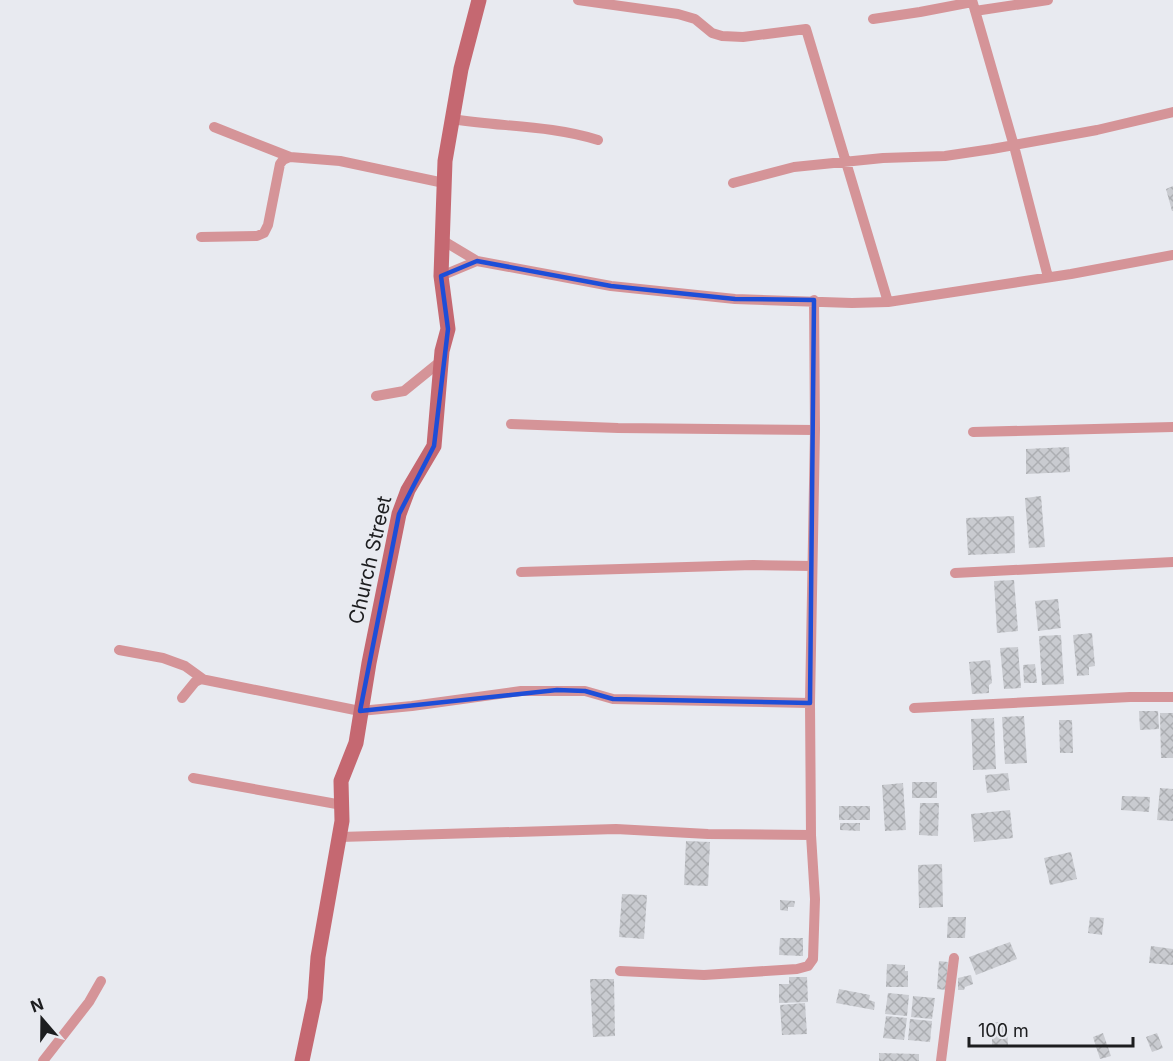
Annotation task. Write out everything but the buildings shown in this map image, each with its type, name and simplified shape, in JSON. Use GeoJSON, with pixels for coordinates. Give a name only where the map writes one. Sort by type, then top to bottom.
{"type":"FeatureCollection","features":[{"type":"Feature","properties":{"kind":"street","name":"Church Street"},"geometry":{"type":"LineString","coordinates":[[303,1061],[315,999],[318,957],[340,837],[341,781],[356,743],[360,711],[399,514],[408,490],[434,446],[441,361],[448,329],[441,276],[445,161],[460,69],[479,0]]}},
{"type":"Feature","properties":{"kind":"street"},"geometry":{"type":"LineString","coordinates":[[578,0],[678,14],[695,19],[712,33],[722,36],[744,37],[806,29],[888,302]]}},
{"type":"Feature","properties":{"kind":"street"},"geometry":{"type":"LineString","coordinates":[[873,19],[973,4],[1048,0]]}},
{"type":"Feature","properties":{"kind":"street"},"geometry":{"type":"LineString","coordinates":[[973,4],[1014,146],[1048,277]]}},
{"type":"Feature","properties":{"kind":"street"},"geometry":{"type":"LineString","coordinates":[[733,183],[794,167],[883,158],[945,156],[1014,146],[1173,112]]}},
{"type":"Feature","properties":{"kind":"street"},"geometry":{"type":"LineString","coordinates":[[452,119],[482,124],[552,129],[598,140]]}},
{"type":"Feature","properties":{"kind":"street"},"geometry":{"type":"LineString","coordinates":[[214,127],[290,157],[340,161],[444,183]]}},
{"type":"Feature","properties":{"kind":"street"},"geometry":{"type":"LineString","coordinates":[[201,237],[256,236],[264,233],[268,225],[280,164],[290,157]]}},
{"type":"Feature","properties":{"kind":"street"},"geometry":{"type":"LineString","coordinates":[[442,240],[477,261],[611,286],[735,299],[852,303],[888,302],[1173,255]]}},
{"type":"Feature","properties":{"kind":"street"},"geometry":{"type":"LineString","coordinates":[[441,276],[477,261]]}},
{"type":"Feature","properties":{"kind":"street"},"geometry":{"type":"LineString","coordinates":[[620,971],[704,975],[797,969],[808,966],[813,959],[815,899],[810,703],[815,430],[814,300]]}},
{"type":"Feature","properties":{"kind":"street"},"geometry":{"type":"LineString","coordinates":[[376,396],[404,391],[441,361]]}},
{"type":"Feature","properties":{"kind":"street"},"geometry":{"type":"LineString","coordinates":[[511,424],[618,428],[815,430]]}},
{"type":"Feature","properties":{"kind":"street"},"geometry":{"type":"LineString","coordinates":[[973,432],[1173,427]]}},
{"type":"Feature","properties":{"kind":"street"},"geometry":{"type":"LineString","coordinates":[[955,573],[1173,562]]}},
{"type":"Feature","properties":{"kind":"street"},"geometry":{"type":"LineString","coordinates":[[522,572],[753,565],[812,566]]}},
{"type":"Feature","properties":{"kind":"street"},"geometry":{"type":"LineString","coordinates":[[119,650],[163,658],[185,666],[203,679],[360,711],[521,691],[585,691],[613,699],[810,703]]}},
{"type":"Feature","properties":{"kind":"street"},"geometry":{"type":"LineString","coordinates":[[182,698],[195,682],[203,679]]}},
{"type":"Feature","properties":{"kind":"street"},"geometry":{"type":"LineString","coordinates":[[914,708],[1130,697],[1173,697]]}},
{"type":"Feature","properties":{"kind":"street"},"geometry":{"type":"LineString","coordinates":[[193,778],[342,805]]}},
{"type":"Feature","properties":{"kind":"street"},"geometry":{"type":"LineString","coordinates":[[340,837],[616,829],[708,834],[812,835]]}},
{"type":"Feature","properties":{"kind":"street"},"geometry":{"type":"LineString","coordinates":[[941,1061],[954,958]]}},
{"type":"Feature","properties":{"kind":"street"},"geometry":{"type":"LineString","coordinates":[[43,1061],[89,1002],[101,981]]}},
{"type":"Feature","properties":{"kind":"highlighted area"},"geometry":{"type":"Polygon","coordinates":[[[477,261],[611,286],[735,299],[814,300],[810,703],[613,699],[585,691],[557,690],[360,711],[399,514],[434,446],[448,329],[441,276],[477,261]]]}}]}
